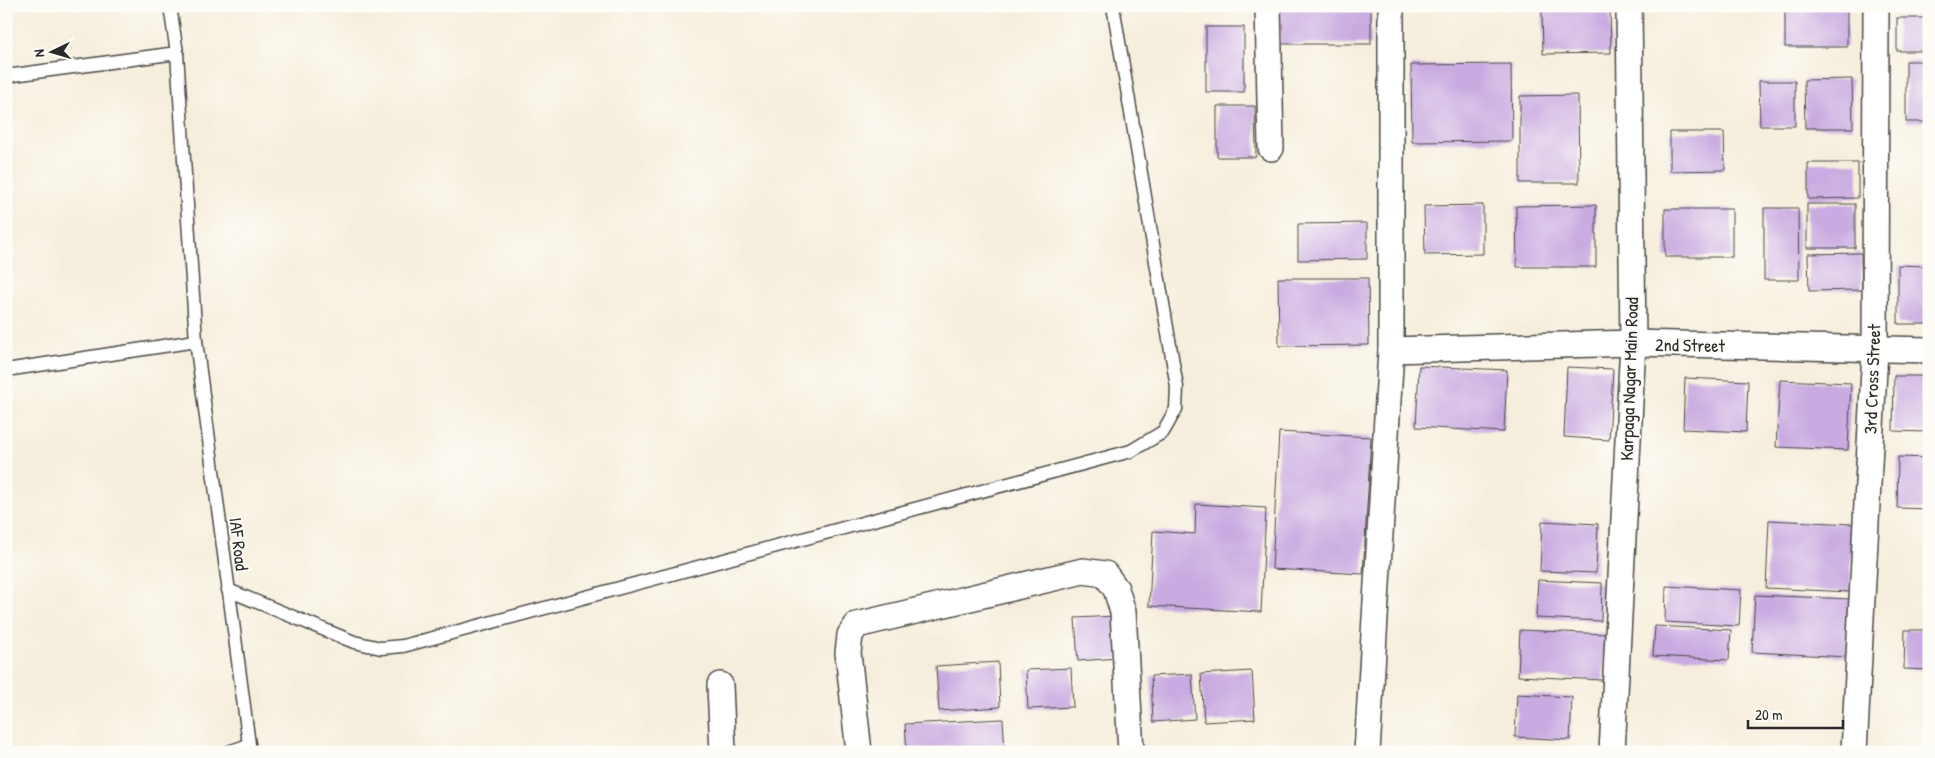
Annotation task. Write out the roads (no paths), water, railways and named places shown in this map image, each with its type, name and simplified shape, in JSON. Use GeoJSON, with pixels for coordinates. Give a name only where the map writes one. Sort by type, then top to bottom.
{"type":"FeatureCollection","features":[{"type":"Feature","properties":{"kind":"street"},"geometry":{"type":"LineString","coordinates":[[1268,6],[1271,148]]}},
{"type":"Feature","properties":{"kind":"street"},"geometry":{"type":"LineString","coordinates":[[1367,752],[1391,350],[1391,6]]}},
{"type":"Feature","properties":{"kind":"street","name":"Karpaga Nagar Main Road"},"geometry":{"type":"LineString","coordinates":[[1612,752],[1633,343],[1629,6]]}},
{"type":"Feature","properties":{"kind":"street","name":"3rd Cross Street"},"geometry":{"type":"LineString","coordinates":[[1854,752],[1875,350],[1876,6]]}},
{"type":"Feature","properties":{"kind":"street","name":"2nd Street"},"geometry":{"type":"LineString","coordinates":[[1391,350],[1633,343],[1929,350]]}},
{"type":"Feature","properties":{"kind":"street"},"geometry":{"type":"LineString","coordinates":[[860,752],[848,653],[850,634],[857,625],[1083,571],[1105,574],[1116,589],[1123,612],[1131,752]]}},
{"type":"Feature","properties":{"kind":"street"},"geometry":{"type":"LineString","coordinates":[[720,685],[723,752]]}},
{"type":"Feature","properties":{"kind":"lane","name":"IAF Road"},"geometry":{"type":"LineString","coordinates":[[170,6],[177,53],[196,341],[250,748]]}},
{"type":"Feature","properties":{"kind":"lane"},"geometry":{"type":"LineString","coordinates":[[228,590],[354,642],[381,648],[403,646],[1131,451],[1163,432],[1176,409],[1177,387],[1113,6]]}},
{"type":"Feature","properties":{"kind":"lane"},"geometry":{"type":"LineString","coordinates":[[6,76],[177,53]]}},
{"type":"Feature","properties":{"kind":"lane"},"geometry":{"type":"LineString","coordinates":[[6,370],[196,341]]}},
{"type":"Feature","properties":{"kind":"lane"},"geometry":{"type":"LineString","coordinates":[[228,752],[250,748]]}}]}
